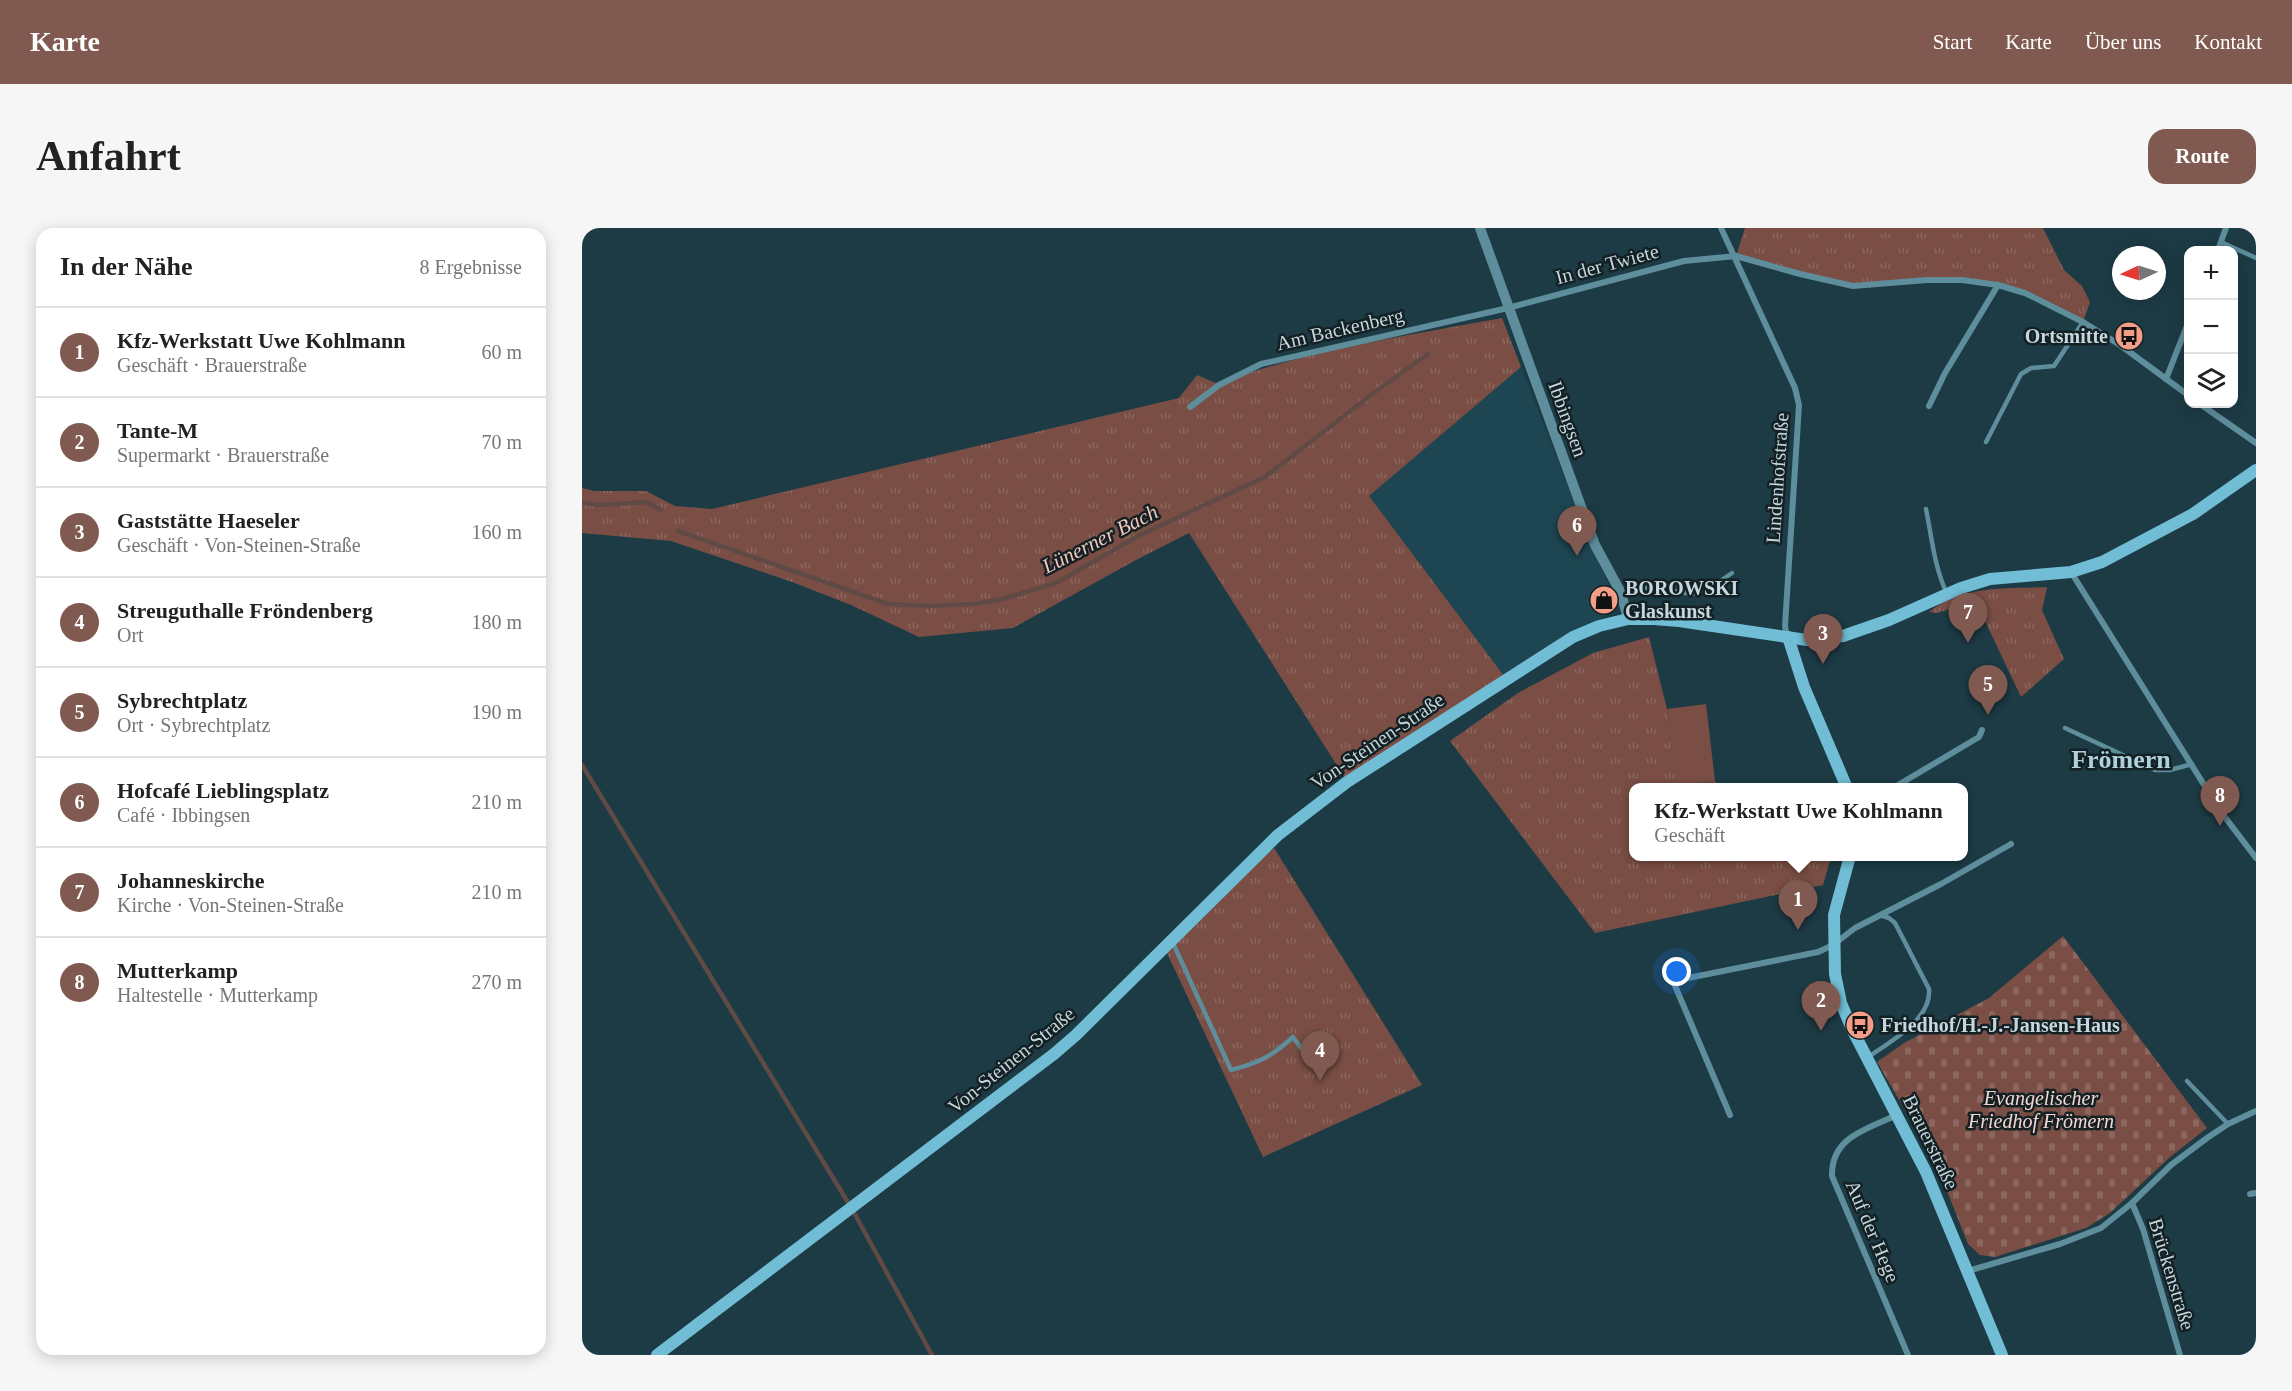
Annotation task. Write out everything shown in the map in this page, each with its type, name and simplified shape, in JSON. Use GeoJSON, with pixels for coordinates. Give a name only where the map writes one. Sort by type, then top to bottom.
{"type":"FeatureCollection","features":[{"type":"Feature","properties":{"kind":"main road","name":"Von-Steinen-Straße"},"geometry":{"type":"LineString","coordinates":[[657,1355],[1054,1054],[1278,835],[1347,782],[1573,637],[1628,619],[1679,621],[1807,640],[1843,636],[1990,579],[2071,572],[2102,562],[2193,514],[2256,470]]}},
{"type":"Feature","properties":{"kind":"main road"},"geometry":{"type":"LineString","coordinates":[[1788,637],[1804,687],[1845,783]]}},
{"type":"Feature","properties":{"kind":"main road","name":"Brauerstraße"},"geometry":{"type":"LineString","coordinates":[[1849,861],[1834,915],[1835,974],[1841,1003],[1852,1029],[1926,1172],[2001,1355]]}},
{"type":"Feature","properties":{"kind":"street","name":"Ibbingsen"},"geometry":{"type":"LineString","coordinates":[[1480,228],[1595,545],[1621,593],[1628,619]]}},
{"type":"Feature","properties":{"kind":"street","name":"Lindenhofstraße"},"geometry":{"type":"LineString","coordinates":[[1722,228],[1795,387],[1799,405],[1785,626],[1788,637]]}},
{"type":"Feature","properties":{"kind":"street"},"geometry":{"type":"LineString","coordinates":[[2220,246],[2226,228]]}},
{"type":"Feature","properties":{"kind":"street","name":"In der Twiete"},"geometry":{"type":"LineString","coordinates":[[1508,308],[1684,261],[1736,256],[1800,274],[1853,285],[1962,280],[1998,285],[2025,293],[2083,322],[2120,345],[2184,392]]}},
{"type":"Feature","properties":{"kind":"street"},"geometry":{"type":"LineString","coordinates":[[1929,406],[1945,373],[1998,285]]}},
{"type":"Feature","properties":{"kind":"street","name":"Am Backenberg"},"geometry":{"type":"LineString","coordinates":[[1190,407],[1219,385],[1261,364],[1508,308]]}},
{"type":"Feature","properties":{"kind":"street"},"geometry":{"type":"LineString","coordinates":[[2166,379],[2184,333]]}},
{"type":"Feature","properties":{"kind":"street"},"geometry":{"type":"LineString","coordinates":[[2206,408],[2256,443]]}},
{"type":"Feature","properties":{"kind":"street"},"geometry":{"type":"LineString","coordinates":[[2071,572],[2221,812],[2256,858]]}},
{"type":"Feature","properties":{"kind":"street"},"geometry":{"type":"LineString","coordinates":[[1901,783],[1979,737],[1982,730]]}},
{"type":"Feature","properties":{"kind":"street"},"geometry":{"type":"LineString","coordinates":[[1730,1115],[1673,981],[1810,953],[1833,945],[1855,928],[2011,844]]}},
{"type":"Feature","properties":{"kind":"street"},"geometry":{"type":"LineString","coordinates":[[2132,1203],[2171,1165],[2228,1124],[2256,1111]]}},
{"type":"Feature","properties":{"kind":"street","name":"Auf der Hege"},"geometry":{"type":"LineString","coordinates":[[1897,1115],[1844,1142],[1834,1157],[1832,1176],[1908,1355]]}},
{"type":"Feature","properties":{"kind":"street","name":"Brückenstraße"},"geometry":{"type":"LineString","coordinates":[[1968,1271],[2079,1238],[2101,1228],[2132,1203],[2143,1229],[2177,1354]]}},
{"type":"Feature","properties":{"kind":"lane"},"geometry":{"type":"LineString","coordinates":[[2221,242],[2256,258]]}},
{"type":"Feature","properties":{"kind":"lane"},"geometry":{"type":"LineString","coordinates":[[1986,442],[2021,374],[2031,368],[2054,366],[2083,322]]}},
{"type":"Feature","properties":{"kind":"lane"},"geometry":{"type":"LineString","coordinates":[[1926,509],[1933,556],[1947,594]]}},
{"type":"Feature","properties":{"kind":"lane"},"geometry":{"type":"LineString","coordinates":[[1621,593],[1639,588],[1654,588],[1693,594],[1713,586],[1732,573]]}},
{"type":"Feature","properties":{"kind":"lane"},"geometry":{"type":"LineString","coordinates":[[2065,728],[2155,770],[2176,770],[2192,764]]}},
{"type":"Feature","properties":{"kind":"lane"},"geometry":{"type":"LineString","coordinates":[[1868,1058],[1914,1023],[1928,1003],[1929,996],[1929,989],[1895,923],[1880,915]]}},
{"type":"Feature","properties":{"kind":"lane"},"geometry":{"type":"LineString","coordinates":[[1172,941],[1231,1070],[1253,1065],[1274,1055],[1293,1037],[1309,1059]]}},
{"type":"Feature","properties":{"kind":"lane"},"geometry":{"type":"LineString","coordinates":[[2187,1081],[2228,1124]]}},
{"type":"Feature","properties":{"kind":"shaded area"},"geometry":{"type":"Polygon","coordinates":[[[1521,367],[1594,553],[1619,607],[1504,676],[1369,496],[1521,367]]]}},
{"type":"Feature","properties":{"kind":"green space"},"geometry":{"type":"Polygon","coordinates":[[[1745,228],[2043,228],[2064,270],[2082,286],[2090,302],[2083,322],[2025,293],[1962,280],[1853,286],[1736,256],[1745,228]]]}},
{"type":"Feature","properties":{"kind":"green space"},"geometry":{"type":"Polygon","coordinates":[[[1502,318],[1521,367],[1369,496],[1504,676],[1345,778],[1189,533],[1013,628],[919,637],[851,605],[792,582],[671,541],[582,533],[582,488],[594,491],[646,491],[675,506],[712,509],[1179,398],[1197,375],[1218,384],[1287,361],[1323,352],[1502,318]]]}},
{"type":"Feature","properties":{"kind":"green space"},"geometry":{"type":"Polygon","coordinates":[[[2047,587],[2042,610],[2064,659],[2021,697],[1976,602],[1936,613],[1929,612],[1942,603],[1970,593],[1985,590],[2047,587]]]}},
{"type":"Feature","properties":{"kind":"green space"},"geometry":{"type":"Polygon","coordinates":[[[1649,637],[1667,709],[1677,783],[1629,783],[1629,861],[1830,861],[1823,885],[1595,933],[1450,741],[1518,693],[1593,653],[1649,637]]]}},
{"type":"Feature","properties":{"kind":"green space"},"geometry":{"type":"Polygon","coordinates":[[[1706,704],[1715,781],[1676,783],[1667,709],[1706,704]]]}},
{"type":"Feature","properties":{"kind":"green space"},"geometry":{"type":"Polygon","coordinates":[[[1274,848],[1422,1085],[1263,1157],[1166,951],[1221,896],[1274,848]]]}},
{"type":"Feature","properties":{"kind":"green space","name":"Evangelischer Friedhof Frömern"},"geometry":{"type":"Polygon","coordinates":[[[2063,936],[2207,1128],[2169,1158],[2110,1213],[2086,1228],[1995,1257],[1980,1255],[1968,1244],[1949,1196],[1915,1127],[1877,1062],[1904,1043],[1989,998],[2063,936]]]}},
{"type":"Feature","properties":{"kind":"waterway","name":"Lünerner Bach"},"geometry":{"type":"LineString","coordinates":[[678,531],[888,604],[930,606],[974,604],[1003,599],[1056,583],[1140,535],[1265,477],[1428,354]]}},
{"type":"Feature","properties":{"kind":"waterway","name":"Lünerner Bach"},"geometry":{"type":"LineString","coordinates":[[582,503],[600,505],[647,502],[661,510]]}},
{"type":"Feature","properties":{"kind":"waterway"},"geometry":{"type":"LineString","coordinates":[[582,765],[852,1209],[932,1355]]}},
{"type":"Feature","properties":{"kind":"place","name":"Ortsmitte"},"geometry":{"type":"Point","coordinates":[2129,336]}},
{"type":"Feature","properties":{"kind":"place","name":"Hofcafé Lieblingsplatz"},"geometry":{"type":"Point","coordinates":[1577,556]}},
{"type":"Feature","properties":{"kind":"place","name":"BOROWSKI Glaskunst"},"geometry":{"type":"Point","coordinates":[1604,600]}},
{"type":"Feature","properties":{"kind":"place","name":"Johanneskirche"},"geometry":{"type":"Point","coordinates":[1968,643]}},
{"type":"Feature","properties":{"kind":"place","name":"Gaststätte Haeseler"},"geometry":{"type":"Point","coordinates":[1823,664]}},
{"type":"Feature","properties":{"kind":"place","name":"Sybrechtplatz"},"geometry":{"type":"Point","coordinates":[1988,715]}},
{"type":"Feature","properties":{"kind":"place","name":"Mutterkamp"},"geometry":{"type":"Point","coordinates":[2220,826]}},
{"type":"Feature","properties":{"kind":"place","name":"Kfz-Werkstatt Uwe Kohlmann"},"geometry":{"type":"Point","coordinates":[1798,930]}},
{"type":"Feature","properties":{"kind":"place","name":"Friedhof/H.-J.-Jansen-Haus"},"geometry":{"type":"Point","coordinates":[1860,1025]}},
{"type":"Feature","properties":{"kind":"place","name":"Tante-M"},"geometry":{"type":"Point","coordinates":[1821,1031]}},
{"type":"Feature","properties":{"kind":"place","name":"Streuguthalle Fröndenberg"},"geometry":{"type":"Point","coordinates":[1320,1081]}},
{"type":"Feature","properties":{"kind":"district","name":"Frömern"},"geometry":{"type":"Point","coordinates":[2121,759]}}]}
